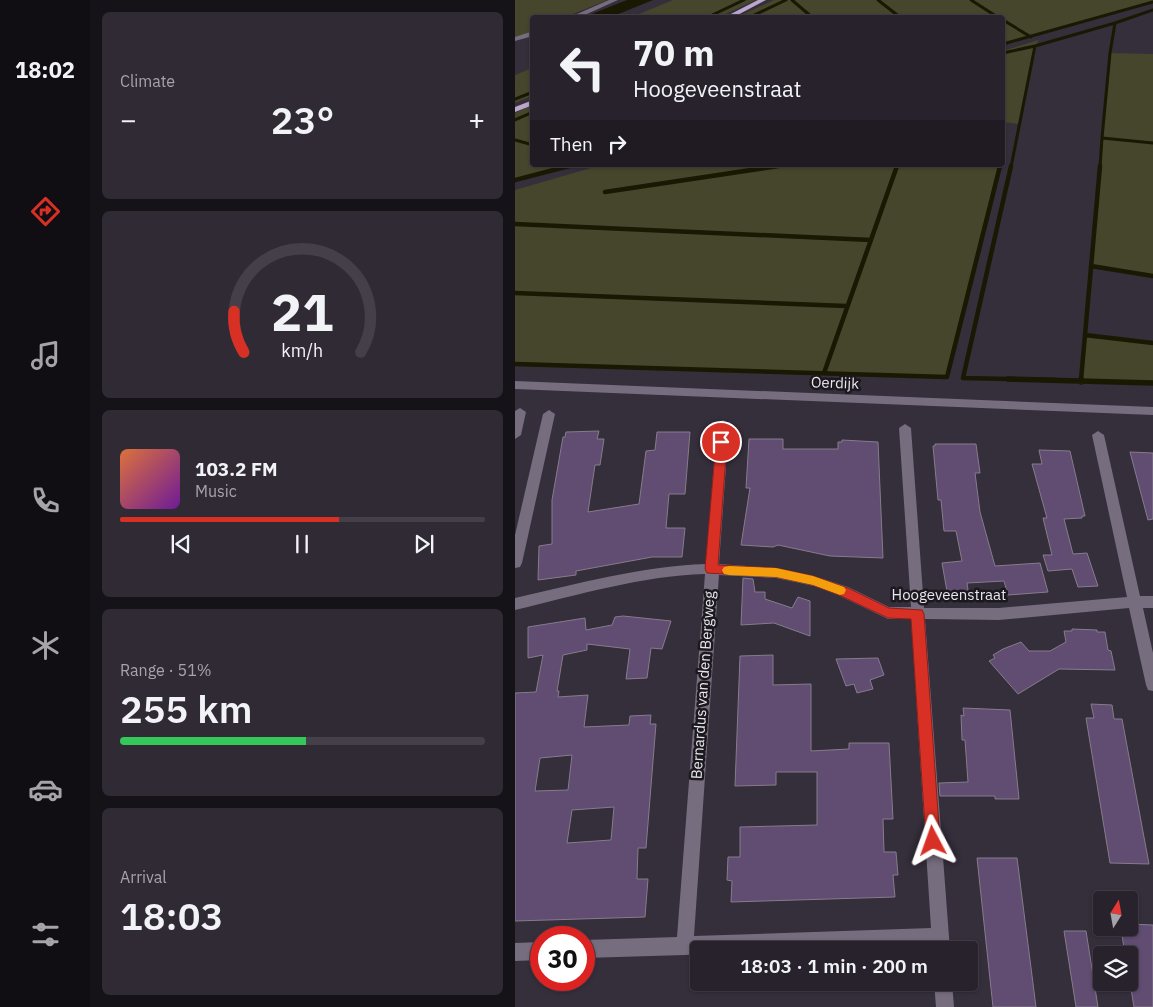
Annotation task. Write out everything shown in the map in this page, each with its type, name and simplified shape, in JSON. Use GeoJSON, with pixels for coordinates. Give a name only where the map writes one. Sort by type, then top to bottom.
{"type":"FeatureCollection","features":[{"type":"Feature","properties":{"kind":"main road"},"geometry":{"type":"LineString","coordinates":[[732,15],[763,0]]}},
{"type":"Feature","properties":{"kind":"main road"},"geometry":{"type":"LineString","coordinates":[[515,105],[530,101]]}},
{"type":"Feature","properties":{"kind":"main road"},"geometry":{"type":"LineString","coordinates":[[515,110],[530,102]]}},
{"type":"Feature","properties":{"kind":"street"},"geometry":{"type":"LineString","coordinates":[[578,15],[615,0]]}},
{"type":"Feature","properties":{"kind":"street"},"geometry":{"type":"LineString","coordinates":[[515,39],[530,33]]}},
{"type":"Feature","properties":{"kind":"street","name":"Oerdijk"},"geometry":{"type":"LineString","coordinates":[[515,385],[1153,411]]}},
{"type":"Feature","properties":{"kind":"street"},"geometry":{"type":"LineString","coordinates":[[515,435],[520,412]]}},
{"type":"Feature","properties":{"kind":"street"},"geometry":{"type":"LineString","coordinates":[[515,563],[549,414]]}},
{"type":"Feature","properties":{"kind":"street","name":"Bernardus van den Bergweg"},"geometry":{"type":"LineString","coordinates":[[685,946],[723,424]]}},
{"type":"Feature","properties":{"kind":"street"},"geometry":{"type":"LineString","coordinates":[[905,428],[940,941]]}},
{"type":"Feature","properties":{"kind":"street"},"geometry":{"type":"LineString","coordinates":[[1098,435],[1153,685]]}},
{"type":"Feature","properties":{"kind":"street","name":"Hoogeveenstraat"},"geometry":{"type":"LineString","coordinates":[[515,604],[648,574],[673,570],[711,569],[776,573],[813,580],[843,591],[888,613],[999,614],[1153,602]]}},
{"type":"Feature","properties":{"kind":"street"},"geometry":{"type":"LineString","coordinates":[[595,949],[690,946]]}},
{"type":"Feature","properties":{"kind":"street"},"geometry":{"type":"LineString","coordinates":[[515,952],[530,951]]}},
{"type":"Feature","properties":{"kind":"street"},"geometry":{"type":"LineString","coordinates":[[944,991],[945,1007]]}},
{"type":"Feature","properties":{"kind":"shaded area"},"geometry":{"type":"Polygon","coordinates":[[[515,0],[608,0],[570,15],[530,15],[530,32],[515,38],[515,0]]]}},
{"type":"Feature","properties":{"kind":"shaded area"},"geometry":{"type":"Polygon","coordinates":[[[627,0],[653,0],[616,15],[589,15],[627,0]]]}},
{"type":"Feature","properties":{"kind":"shaded area"},"geometry":{"type":"Polygon","coordinates":[[[673,0],[756,0],[723,15],[637,15],[673,0]]]}},
{"type":"Feature","properties":{"kind":"shaded area"},"geometry":{"type":"Polygon","coordinates":[[[774,0],[1153,0],[1153,3],[1005,44],[1005,15],[741,15],[774,0]]]}},
{"type":"Feature","properties":{"kind":"shaded area"},"geometry":{"type":"Polygon","coordinates":[[[1038,40],[1019,124],[1005,122],[1005,50],[1038,40]]]}},
{"type":"Feature","properties":{"kind":"shaded area"},"geometry":{"type":"Polygon","coordinates":[[[1110,53],[1153,54],[1153,276],[1091,266],[1110,53]]]}},
{"type":"Feature","properties":{"kind":"shaded area"},"geometry":{"type":"Polygon","coordinates":[[[530,69],[530,97],[515,103],[515,75],[530,69]]]}},
{"type":"Feature","properties":{"kind":"shaded area"},"geometry":{"type":"Polygon","coordinates":[[[530,106],[530,167],[570,167],[515,182],[515,113],[530,106]]]}},
{"type":"Feature","properties":{"kind":"shaded area"},"geometry":{"type":"Polygon","coordinates":[[[594,167],[1000,167],[947,377],[515,364],[515,190],[594,167]]]}},
{"type":"Feature","properties":{"kind":"shaded area"},"geometry":{"type":"Polygon","coordinates":[[[1085,335],[1153,343],[1153,385],[1081,382],[1085,335]]]}},
{"type":"Feature","properties":{"kind":"building"},"geometry":{"type":"Polygon","coordinates":[[[599,431],[597,439],[604,439],[600,465],[595,465],[588,512],[639,504],[646,451],[655,450],[657,432],[690,432],[685,494],[669,494],[666,528],[685,528],[682,557],[652,557],[576,571],[576,575],[538,580],[539,546],[552,544],[552,500],[563,437],[565,437],[566,432],[599,431]]]}},
{"type":"Feature","properties":{"kind":"building"},"geometry":{"type":"Polygon","coordinates":[[[749,439],[783,439],[783,449],[838,449],[838,442],[842,442],[842,440],[878,442],[883,558],[830,556],[778,545],[773,547],[741,545],[750,488],[746,488],[749,439]]]}},
{"type":"Feature","properties":{"kind":"building"},"geometry":{"type":"Polygon","coordinates":[[[935,444],[976,444],[980,473],[975,473],[980,512],[995,566],[1040,563],[1048,592],[1008,595],[1004,581],[967,583],[969,596],[948,597],[942,563],[962,561],[956,531],[944,531],[941,500],[938,500],[933,446],[935,444]]]}},
{"type":"Feature","properties":{"kind":"building"},"geometry":{"type":"Polygon","coordinates":[[[1039,450],[1070,451],[1085,516],[1082,516],[1082,518],[1064,519],[1073,554],[1087,553],[1098,586],[1078,587],[1072,569],[1048,571],[1043,555],[1052,555],[1043,518],[1047,518],[1032,464],[1042,464],[1039,450]]]}},
{"type":"Feature","properties":{"kind":"building"},"geometry":{"type":"Polygon","coordinates":[[[1130,452],[1153,453],[1153,519],[1148,520],[1130,452]]]}},
{"type":"Feature","properties":{"kind":"building"},"geometry":{"type":"Polygon","coordinates":[[[743,578],[753,579],[755,592],[765,592],[765,599],[792,608],[798,597],[810,601],[810,636],[774,623],[741,625],[743,578]]]}},
{"type":"Feature","properties":{"kind":"building"},"geometry":{"type":"Polygon","coordinates":[[[623,616],[671,621],[662,649],[651,648],[647,678],[626,679],[630,649],[587,644],[587,650],[563,655],[557,691],[559,691],[558,697],[588,695],[584,727],[629,725],[630,716],[651,715],[650,724],[656,724],[646,848],[638,848],[637,879],[648,879],[645,917],[515,921],[515,693],[536,692],[543,655],[528,658],[528,627],[585,618],[586,630],[612,625],[615,617],[623,616]],[[572,755],[540,758],[535,791],[568,790],[572,755]],[[614,807],[572,810],[567,843],[611,840],[614,807]]]}},
{"type":"Feature","properties":{"kind":"building"},"geometry":{"type":"Polygon","coordinates":[[[1072,629],[1105,632],[1108,650],[1111,651],[1115,670],[1059,669],[1018,694],[989,661],[995,658],[993,655],[1003,649],[1021,642],[1029,651],[1050,651],[1066,642],[1064,631],[1072,631],[1072,629]]]}},
{"type":"Feature","properties":{"kind":"building"},"geometry":{"type":"Polygon","coordinates":[[[773,655],[773,685],[811,684],[811,751],[849,749],[849,743],[889,743],[893,819],[883,819],[884,852],[896,852],[898,875],[893,875],[895,897],[731,902],[732,881],[727,880],[728,857],[740,857],[740,827],[817,825],[817,772],[776,772],[776,785],[735,786],[740,656],[773,655]]]}},
{"type":"Feature","properties":{"kind":"building"},"geometry":{"type":"Polygon","coordinates":[[[878,658],[884,675],[870,680],[873,689],[857,693],[854,684],[846,686],[836,659],[878,658]]]}},
{"type":"Feature","properties":{"kind":"building"},"geometry":{"type":"Polygon","coordinates":[[[1091,704],[1112,705],[1114,719],[1122,719],[1149,864],[1110,863],[1086,718],[1094,718],[1091,704]]]}},
{"type":"Feature","properties":{"kind":"building"},"geometry":{"type":"Polygon","coordinates":[[[963,708],[1010,710],[1019,799],[995,799],[995,796],[940,796],[939,783],[968,782],[965,740],[962,740],[961,715],[964,716],[963,708]]]}},
{"type":"Feature","properties":{"kind":"building"},"geometry":{"type":"Polygon","coordinates":[[[977,858],[1017,858],[1036,1007],[993,1007],[977,858]]]}},
{"type":"Feature","properties":{"kind":"building"},"geometry":{"type":"Polygon","coordinates":[[[1138,924],[1153,925],[1153,1007],[1134,1007],[1131,991],[1138,991],[1138,946],[1124,946],[1122,936],[1138,936],[1138,924]]]}},
{"type":"Feature","properties":{"kind":"building"},"geometry":{"type":"Polygon","coordinates":[[[1064,931],[1086,931],[1093,975],[1093,991],[1095,991],[1098,1007],[1076,1007],[1064,931]]]}},
{"type":"Feature","properties":{"kind":"waterway"},"geometry":{"type":"LineString","coordinates":[[712,15],[744,0]]}},
{"type":"Feature","properties":{"kind":"waterway"},"geometry":{"type":"LineString","coordinates":[[754,15],[786,0]]}},
{"type":"Feature","properties":{"kind":"waterway"},"geometry":{"type":"LineString","coordinates":[[792,0],[810,15]]}},
{"type":"Feature","properties":{"kind":"waterway"},"geometry":{"type":"LineString","coordinates":[[878,0],[897,15]]}},
{"type":"Feature","properties":{"kind":"waterway"},"geometry":{"type":"LineString","coordinates":[[971,0],[994,15]]}},
{"type":"Feature","properties":{"kind":"waterway"},"geometry":{"type":"LineString","coordinates":[[1030,36],[1153,2]]}},
{"type":"Feature","properties":{"kind":"waterway"},"geometry":{"type":"LineString","coordinates":[[1115,23],[1153,10]]}},
{"type":"Feature","properties":{"kind":"waterway"},"geometry":{"type":"LineString","coordinates":[[1005,21],[1030,36]]}},
{"type":"Feature","properties":{"kind":"waterway"},"geometry":{"type":"LineString","coordinates":[[1035,46],[1115,23]]}},
{"type":"Feature","properties":{"kind":"waterway"},"geometry":{"type":"LineString","coordinates":[[1102,138],[1110,53],[1115,23]]}},
{"type":"Feature","properties":{"kind":"waterway"},"geometry":{"type":"LineString","coordinates":[[1005,43],[1030,36]]}},
{"type":"Feature","properties":{"kind":"waterway"},"geometry":{"type":"LineString","coordinates":[[1005,53],[1035,46]]}},
{"type":"Feature","properties":{"kind":"waterway"},"geometry":{"type":"LineString","coordinates":[[1011,167],[1035,46]]}},
{"type":"Feature","properties":{"kind":"waterway"},"geometry":{"type":"LineString","coordinates":[[515,99],[530,93]]}},
{"type":"Feature","properties":{"kind":"waterway"},"geometry":{"type":"LineString","coordinates":[[515,120],[530,113]]}},
{"type":"Feature","properties":{"kind":"waterway"},"geometry":{"type":"LineString","coordinates":[[1100,167],[1102,138]]}},
{"type":"Feature","properties":{"kind":"waterway"},"geometry":{"type":"LineString","coordinates":[[1102,138],[1153,143]]}},
{"type":"Feature","properties":{"kind":"waterway"},"geometry":{"type":"LineString","coordinates":[[515,140],[530,144]]}},
{"type":"Feature","properties":{"kind":"waterway"},"geometry":{"type":"LineString","coordinates":[[1011,166],[963,378],[1055,380]]}},
{"type":"Feature","properties":{"kind":"waterway"},"geometry":{"type":"LineString","coordinates":[[1091,266],[1100,166]]}},
{"type":"Feature","properties":{"kind":"waterway"},"geometry":{"type":"LineString","coordinates":[[515,180],[565,167]]}},
{"type":"Feature","properties":{"kind":"waterway"},"geometry":{"type":"LineString","coordinates":[[605,192],[771,167]]}},
{"type":"Feature","properties":{"kind":"waterway"},"geometry":{"type":"LineString","coordinates":[[871,240],[897,167]]}},
{"type":"Feature","properties":{"kind":"waterway"},"geometry":{"type":"LineString","coordinates":[[515,364],[947,377],[1000,167]]}},
{"type":"Feature","properties":{"kind":"waterway"},"geometry":{"type":"LineString","coordinates":[[515,224],[871,240]]}},
{"type":"Feature","properties":{"kind":"waterway"},"geometry":{"type":"LineString","coordinates":[[824,373],[871,240]]}},
{"type":"Feature","properties":{"kind":"waterway"},"geometry":{"type":"LineString","coordinates":[[1081,380],[1091,266]]}},
{"type":"Feature","properties":{"kind":"waterway"},"geometry":{"type":"LineString","coordinates":[[1091,266],[1153,276]]}},
{"type":"Feature","properties":{"kind":"waterway"},"geometry":{"type":"LineString","coordinates":[[515,293],[846,306]]}},
{"type":"Feature","properties":{"kind":"waterway"},"geometry":{"type":"LineString","coordinates":[[1085,335],[1153,343]]}},
{"type":"Feature","properties":{"kind":"waterway"},"geometry":{"type":"LineString","coordinates":[[1008,379],[1081,381]]}},
{"type":"Feature","properties":{"kind":"waterway"},"geometry":{"type":"LineString","coordinates":[[1081,381],[1153,383]]}},
{"type":"Feature","properties":{"kind":"slow traffic"},"geometry":{"type":"LineString","coordinates":[[729,570],[776,573],[813,580],[840,590]]}},
{"type":"Feature","properties":{"kind":"route"},"geometry":{"type":"LineString","coordinates":[[721,442],[711,569],[776,573],[813,580],[843,591],[888,613],[917,614],[933,841]]}}]}
